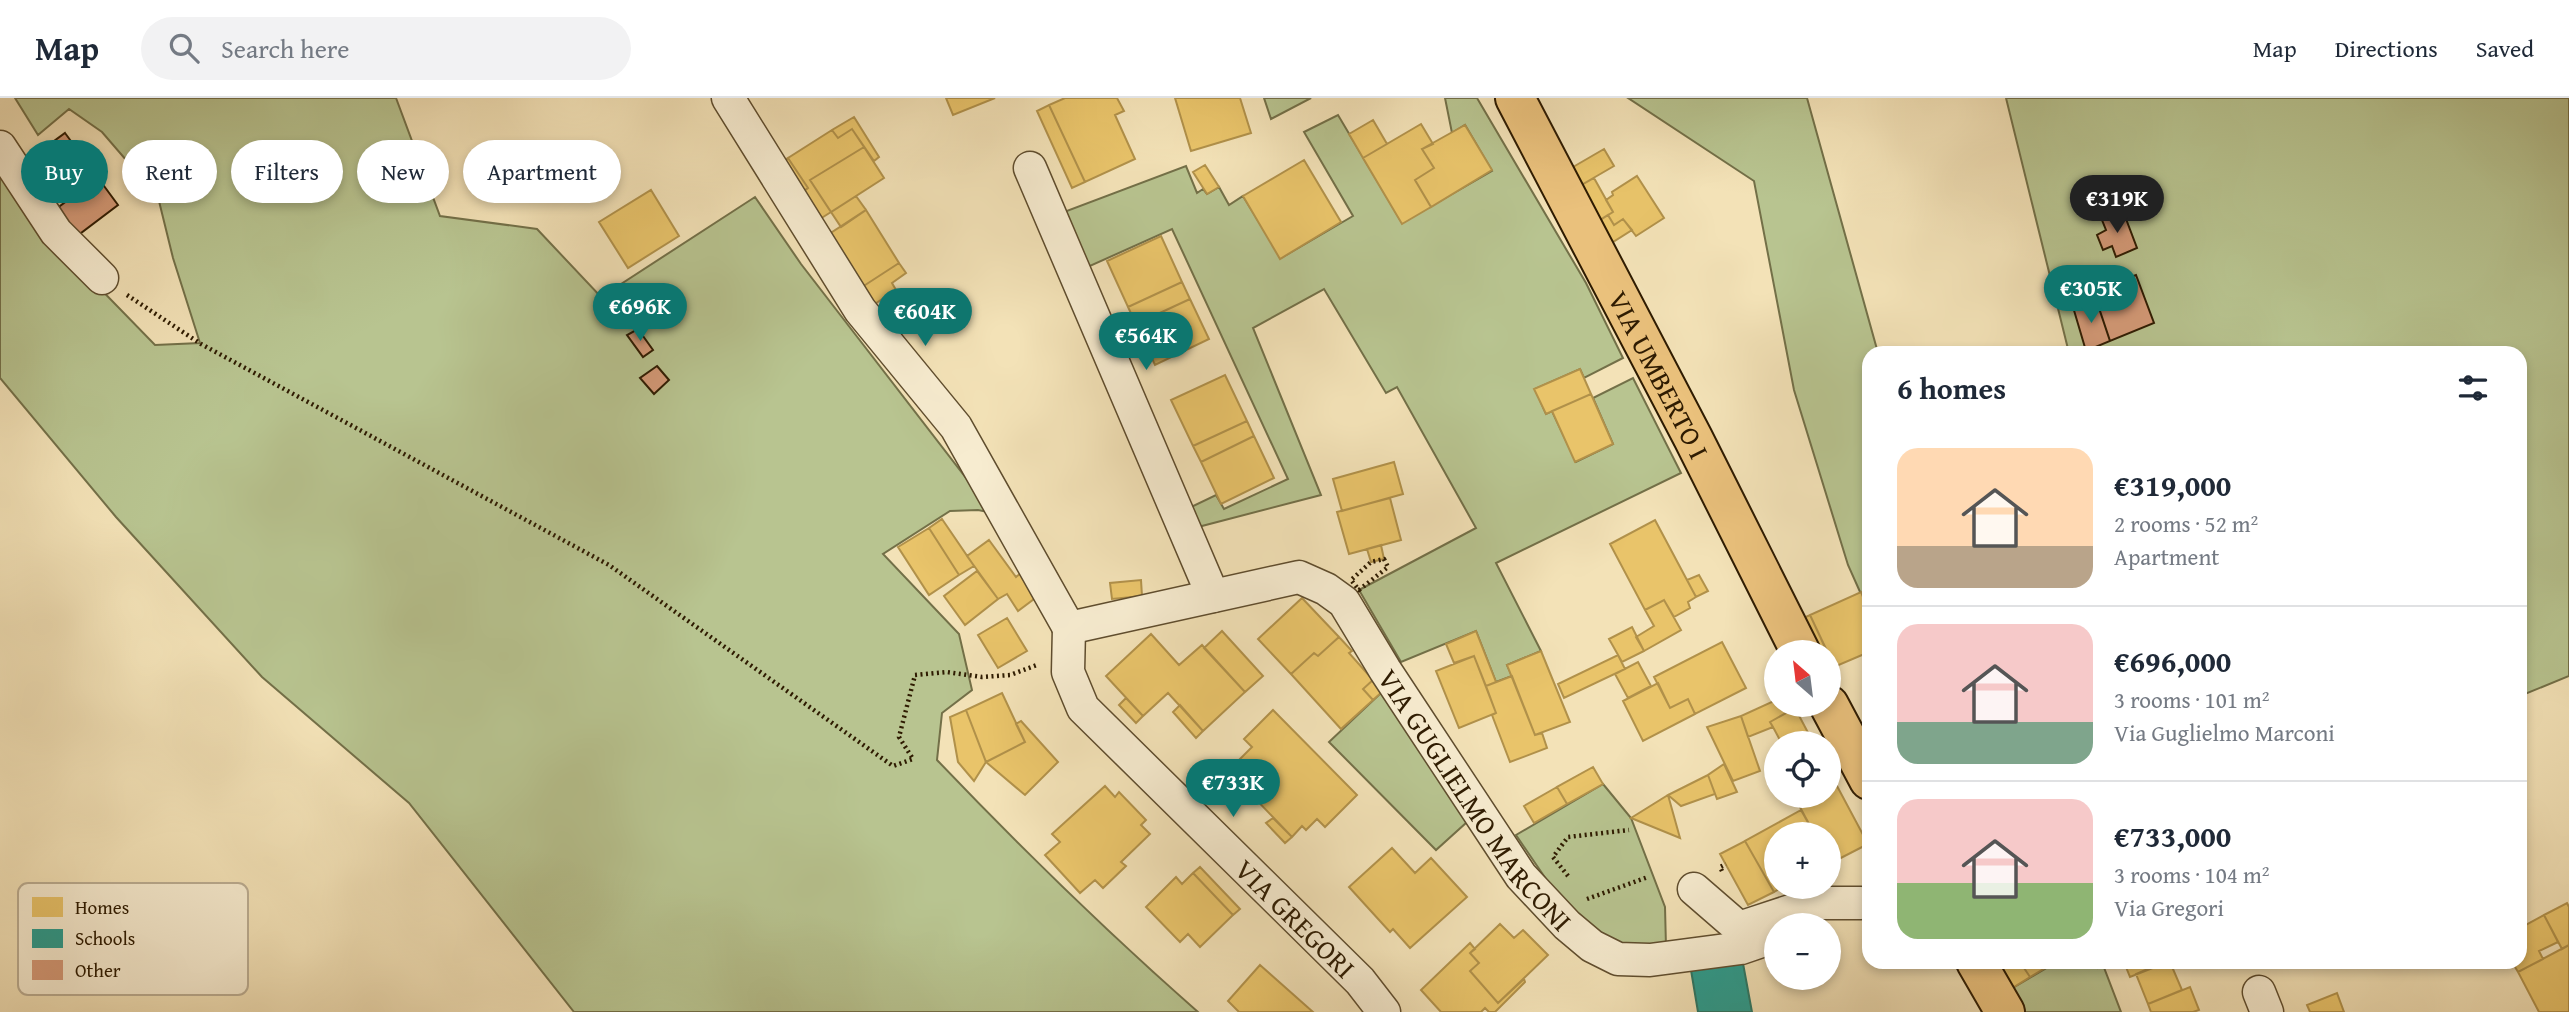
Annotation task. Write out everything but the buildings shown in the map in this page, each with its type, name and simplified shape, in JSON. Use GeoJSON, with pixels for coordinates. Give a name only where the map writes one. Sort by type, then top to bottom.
{"type":"FeatureCollection","features":[{"type":"Feature","properties":{"kind":"main road","name":"VIA UMBERTO I"},"geometry":{"type":"LineString","coordinates":[[1515,98],[1687,426],[1794,640]]}},
{"type":"Feature","properties":{"kind":"main road"},"geometry":{"type":"LineString","coordinates":[[1836,718],[1862,767]]}},
{"type":"Feature","properties":{"kind":"main road"},"geometry":{"type":"LineString","coordinates":[[1980,969],[2005,1012]]}},
{"type":"Feature","properties":{"kind":"street"},"geometry":{"type":"LineString","coordinates":[[729,98],[860,310],[956,427],[1069,628]]}},
{"type":"Feature","properties":{"kind":"street"},"geometry":{"type":"LineString","coordinates":[[0,146],[56,232],[102,278]]}},
{"type":"Feature","properties":{"kind":"street"},"geometry":{"type":"LineString","coordinates":[[1030,168],[1213,596]]}},
{"type":"Feature","properties":{"kind":"street","name":"VIA GUGLIELMO MARCONI"},"geometry":{"type":"LineString","coordinates":[[1069,628],[1299,577],[1326,589],[1344,602],[1385,670],[1521,876],[1567,925],[1591,946],[1618,959],[1650,960],[1741,948],[1764,940]]}},
{"type":"Feature","properties":{"kind":"street","name":"VIA GREGORI"},"geometry":{"type":"LineString","coordinates":[[1069,628],[1068,672],[1083,708],[1360,981],[1384,1012]]}},
{"type":"Feature","properties":{"kind":"street"},"geometry":{"type":"LineString","coordinates":[[1694,889],[1739,928],[1815,903],[1862,901]]}},
{"type":"Feature","properties":{"kind":"street"},"geometry":{"type":"LineString","coordinates":[[1838,913],[1862,902]]}},
{"type":"Feature","properties":{"kind":"path"},"geometry":{"type":"LineString","coordinates":[[102,278],[201,344],[609,565],[893,766],[913,759],[899,737],[915,676],[947,673],[982,677],[1010,675],[1042,663],[1069,628]]}},
{"type":"Feature","properties":{"kind":"path"},"geometry":{"type":"LineString","coordinates":[[1384,559],[1388,567],[1359,590],[1351,580],[1371,562],[1384,559]]}},
{"type":"Feature","properties":{"kind":"path"},"geometry":{"type":"LineString","coordinates":[[1569,878],[1553,857],[1567,837],[1629,830]]}},
{"type":"Feature","properties":{"kind":"path"},"geometry":{"type":"LineString","coordinates":[[1586,900],[1648,877]]}},
{"type":"Feature","properties":{"kind":"path"},"geometry":{"type":"LineString","coordinates":[[1578,889],[1594,909]]}},
{"type":"Feature","properties":{"kind":"green space"},"geometry":{"type":"Polygon","coordinates":[[[15,98],[396,98],[412,140],[357,140],[357,203],[435,203],[440,216],[537,229],[601,297],[755,197],[801,264],[993,513],[978,510],[950,511],[883,554],[959,634],[972,690],[942,713],[937,760],[1065,889],[1198,1012],[574,1012],[409,803],[262,677],[116,517],[0,378],[0,165],[21,196],[21,203],[26,203],[46,233],[155,345],[200,343],[173,258],[159,203],[217,203],[217,140],[122,140],[122,155],[102,132],[69,109],[38,135],[15,98]]]}},
{"type":"Feature","properties":{"kind":"green space"},"geometry":{"type":"Polygon","coordinates":[[[1264,98],[1311,98],[1271,119],[1264,98]]]}},
{"type":"Feature","properties":{"kind":"green space"},"geometry":{"type":"Polygon","coordinates":[[[1445,98],[1477,98],[1586,283],[1623,358],[1584,378],[1580,369],[1535,389],[1546,414],[1552,411],[1576,462],[1613,444],[1593,398],[1633,378],[1681,473],[1496,563],[1541,651],[1507,665],[1512,676],[1496,682],[1476,631],[1401,662],[1359,590],[1476,528],[1397,387],[1386,393],[1324,289],[1253,328],[1321,495],[1198,527],[1189,508],[1216,495],[1224,509],[1288,479],[1172,229],[1081,270],[1056,215],[1186,166],[1197,193],[1203,189],[1207,194],[1219,187],[1229,205],[1243,196],[1281,258],[1353,216],[1304,132],[1338,115],[1402,223],[1492,171],[1465,125],[1452,133],[1445,98]]]}},
{"type":"Feature","properties":{"kind":"green space"},"geometry":{"type":"Polygon","coordinates":[[[1628,98],[1807,98],[1876,346],[1862,346],[1862,596],[1848,565],[1794,390],[1754,181],[1628,98]]]}},
{"type":"Feature","properties":{"kind":"green space"},"geometry":{"type":"Polygon","coordinates":[[[2006,98],[2569,98],[2569,676],[2527,693],[2527,346],[2067,346],[2006,98]]]}},
{"type":"Feature","properties":{"kind":"green space"},"geometry":{"type":"Polygon","coordinates":[[[1383,691],[1467,822],[1436,850],[1329,742],[1383,691]]]}},
{"type":"Feature","properties":{"kind":"green space"},"geometry":{"type":"Polygon","coordinates":[[[1603,784],[1631,818],[1665,907],[1666,947],[1601,942],[1559,898],[1516,835],[1603,784]]]}},
{"type":"Feature","properties":{"kind":"green space"},"geometry":{"type":"Polygon","coordinates":[[[2045,969],[2105,969],[2121,1012],[2011,1012],[2001,995],[2045,969]]]}}]}
